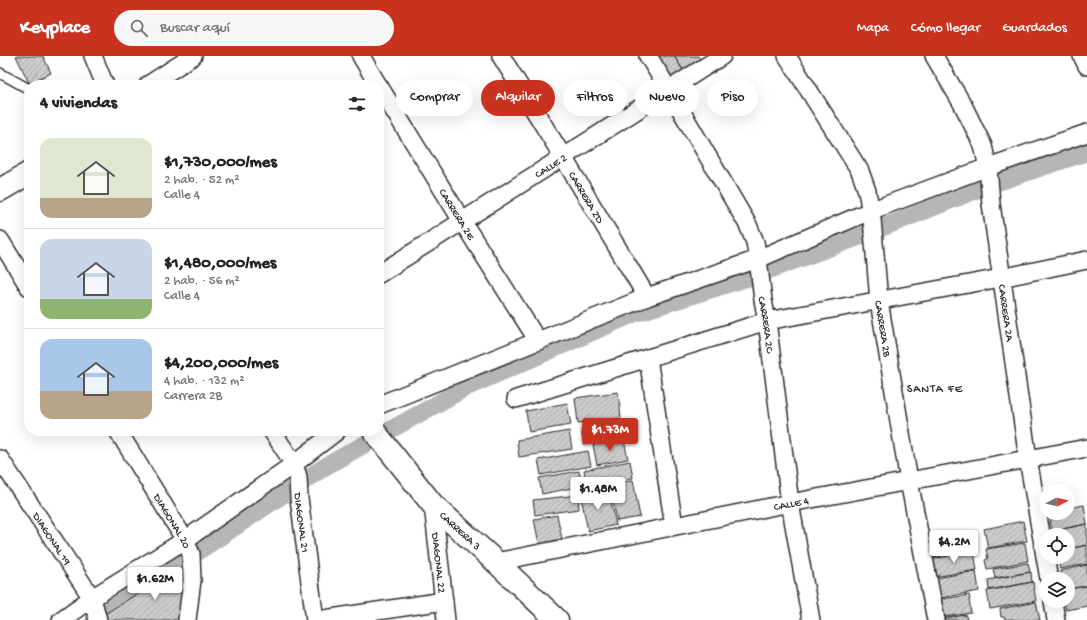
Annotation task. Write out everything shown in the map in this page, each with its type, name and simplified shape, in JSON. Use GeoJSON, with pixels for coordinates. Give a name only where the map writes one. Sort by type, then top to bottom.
{"type":"FeatureCollection","features":[{"type":"Feature","properties":{"kind":"street"},"geometry":{"type":"LineString","coordinates":[[94,56],[103,80]]}},
{"type":"Feature","properties":{"kind":"street"},"geometry":{"type":"LineString","coordinates":[[156,80],[193,56]]}},
{"type":"Feature","properties":{"kind":"street","name":"CARRERA 2E"},"geometry":{"type":"LineString","coordinates":[[361,56],[375,80]]}},
{"type":"Feature","properties":{"kind":"street","name":"CARRERA 2D"},"geometry":{"type":"LineString","coordinates":[[501,56],[647,296]]}},
{"type":"Feature","properties":{"kind":"street","name":"CARRERA 2C"},"geometry":{"type":"LineString","coordinates":[[648,56],[663,80]]}},
{"type":"Feature","properties":{"kind":"street","name":"CALLE 2"},"geometry":{"type":"LineString","coordinates":[[685,80],[722,56]]}},
{"type":"Feature","properties":{"kind":"street","name":"CARRERA 2B"},"geometry":{"type":"LineString","coordinates":[[787,56],[860,171],[867,191],[875,247],[879,301],[909,481],[936,620]]}},
{"type":"Feature","properties":{"kind":"street","name":"CARRERA 2A"},"geometry":{"type":"LineString","coordinates":[[934,56],[963,106],[979,139],[988,171],[1001,278],[1028,459],[1048,572]]}},
{"type":"Feature","properties":{"kind":"street"},"geometry":{"type":"LineString","coordinates":[[1082,56],[1087,66]]}},
{"type":"Feature","properties":{"kind":"street","name":"CARRERA 2E"},"geometry":{"type":"LineString","coordinates":[[384,94],[538,342]]}},
{"type":"Feature","properties":{"kind":"street","name":"CALLE 2"},"geometry":{"type":"LineString","coordinates":[[384,271],[635,111]]}},
{"type":"Feature","properties":{"kind":"street","name":"CARRERA 2C"},"geometry":{"type":"LineString","coordinates":[[684,116],[748,225],[755,242],[767,321],[790,503],[811,620]]}},
{"type":"Feature","properties":{"kind":"street"},"geometry":{"type":"LineString","coordinates":[[384,403],[538,342],[647,296],[759,262],[871,215],[1087,133]]}},
{"type":"Feature","properties":{"kind":"street"},"geometry":{"type":"LineString","coordinates":[[0,190],[24,176]]}},
{"type":"Feature","properties":{"kind":"street"},"geometry":{"type":"LineString","coordinates":[[0,240],[24,279]]}},
{"type":"Feature","properties":{"kind":"street"},"geometry":{"type":"LineString","coordinates":[[516,399],[767,321],[1001,278],[1087,260]]}},
{"type":"Feature","properties":{"kind":"street"},"geometry":{"type":"LineString","coordinates":[[648,358],[674,526]]}},
{"type":"Feature","properties":{"kind":"street","name":"DIAGONAL 20"},"geometry":{"type":"LineString","coordinates":[[121,436],[188,547],[192,580],[187,620]]}},
{"type":"Feature","properties":{"kind":"street"},"geometry":{"type":"LineString","coordinates":[[275,436],[296,471]]}},
{"type":"Feature","properties":{"kind":"street"},"geometry":{"type":"LineString","coordinates":[[61,620],[95,608],[188,547],[296,471],[332,436]]}},
{"type":"Feature","properties":{"kind":"street","name":"CARRERA 3"},"geometry":{"type":"LineString","coordinates":[[378,436],[433,505],[557,620]]}},
{"type":"Feature","properties":{"kind":"street","name":"CALLE 4"},"geometry":{"type":"LineString","coordinates":[[496,562],[790,503],[1087,448]]}},
{"type":"Feature","properties":{"kind":"street","name":"DIAGONAL 19"},"geometry":{"type":"LineString","coordinates":[[0,459],[95,608]]}},
{"type":"Feature","properties":{"kind":"street","name":"DIAGONAL 21"},"geometry":{"type":"LineString","coordinates":[[296,471],[315,620]]}},
{"type":"Feature","properties":{"kind":"street","name":"DIAGONAL 22"},"geometry":{"type":"LineString","coordinates":[[433,505],[446,620]]}},
{"type":"Feature","properties":{"kind":"street"},"geometry":{"type":"LineString","coordinates":[[318,620],[444,601]]}},
{"type":"Feature","properties":{"kind":"street"},"geometry":{"type":"LineString","coordinates":[[1054,608],[1056,620]]}},
{"type":"Feature","properties":{"kind":"lane"},"geometry":{"type":"LineString","coordinates":[[0,73],[24,86]]}},
{"type":"Feature","properties":{"kind":"building"},"geometry":{"type":"Polygon","coordinates":[[[16,56],[43,56],[51,73],[36,80],[28,80],[16,56]]]}},
{"type":"Feature","properties":{"kind":"building"},"geometry":{"type":"Polygon","coordinates":[[[649,56],[674,56],[683,70],[668,80],[664,80],[649,56]]]}},
{"type":"Feature","properties":{"kind":"building"},"geometry":{"type":"Polygon","coordinates":[[[674,56],[698,56],[700,59],[683,70],[674,56]]]}},
{"type":"Feature","properties":{"kind":"building"},"geometry":{"type":"Polygon","coordinates":[[[618,392],[621,418],[578,423],[575,398],[618,392]]]}},
{"type":"Feature","properties":{"kind":"building"},"geometry":{"type":"Polygon","coordinates":[[[567,403],[571,425],[529,432],[526,411],[567,403]]]}},
{"type":"Feature","properties":{"kind":"building"},"geometry":{"type":"Polygon","coordinates":[[[623,422],[625,438],[584,445],[581,430],[623,422]]]}},
{"type":"Feature","properties":{"kind":"building"},"geometry":{"type":"Polygon","coordinates":[[[569,431],[572,449],[519,457],[517,440],[569,431]]]}},
{"type":"Feature","properties":{"kind":"building"},"geometry":{"type":"Polygon","coordinates":[[[624,440],[628,459],[597,465],[593,445],[624,440]]]}},
{"type":"Feature","properties":{"kind":"building"},"geometry":{"type":"Polygon","coordinates":[[[588,451],[591,466],[541,475],[538,460],[588,451]]]}},
{"type":"Feature","properties":{"kind":"building"},"geometry":{"type":"Polygon","coordinates":[[[630,461],[633,478],[587,487],[584,470],[630,461]]]}},
{"type":"Feature","properties":{"kind":"building"},"geometry":{"type":"Polygon","coordinates":[[[579,471],[582,486],[542,494],[539,478],[579,471]]]}},
{"type":"Feature","properties":{"kind":"building"},"geometry":{"type":"Polygon","coordinates":[[[633,480],[640,517],[617,521],[610,485],[633,480]]]}},
{"type":"Feature","properties":{"kind":"building"},"geometry":{"type":"Polygon","coordinates":[[[609,491],[616,525],[588,531],[581,497],[609,491]]]}},
{"type":"Feature","properties":{"kind":"building"},"geometry":{"type":"Polygon","coordinates":[[[578,495],[579,509],[535,515],[533,500],[578,495]]]}},
{"type":"Feature","properties":{"kind":"building"},"geometry":{"type":"Polygon","coordinates":[[[1084,505],[1087,524],[1067,528],[1051,528],[1051,520],[1075,520],[1075,507],[1084,505]]]}},
{"type":"Feature","properties":{"kind":"building"},"geometry":{"type":"Polygon","coordinates":[[[557,515],[562,539],[539,544],[534,519],[557,515]]]}},
{"type":"Feature","properties":{"kind":"building"},"geometry":{"type":"Polygon","coordinates":[[[1023,521],[1027,541],[988,548],[984,529],[1023,521]]]}},
{"type":"Feature","properties":{"kind":"building"},"geometry":{"type":"Polygon","coordinates":[[[1087,524],[1087,545],[1075,548],[1075,528],[1067,528],[1087,524]]]}},
{"type":"Feature","properties":{"kind":"building"},"geometry":{"type":"Polygon","coordinates":[[[965,531],[968,549],[930,559],[926,539],[965,531]]]}},
{"type":"Feature","properties":{"kind":"building"},"geometry":{"type":"Polygon","coordinates":[[[1025,543],[1028,561],[987,569],[985,560],[988,559],[986,549],[1025,543]]]}},
{"type":"Feature","properties":{"kind":"building"},"geometry":{"type":"Polygon","coordinates":[[[1087,545],[1087,564],[1060,569],[1059,564],[1075,564],[1075,548],[1087,545]]]}},
{"type":"Feature","properties":{"kind":"building"},"geometry":{"type":"Polygon","coordinates":[[[974,552],[977,570],[934,577],[931,559],[974,552]]]}},
{"type":"Feature","properties":{"kind":"building"},"geometry":{"type":"Polygon","coordinates":[[[189,562],[182,620],[99,620],[98,618],[189,562]]]}},
{"type":"Feature","properties":{"kind":"building"},"geometry":{"type":"Polygon","coordinates":[[[1028,563],[1030,572],[995,578],[993,569],[1028,563]]]}},
{"type":"Feature","properties":{"kind":"building"},"geometry":{"type":"Polygon","coordinates":[[[1087,565],[1087,586],[1075,588],[1075,572],[1060,571],[1087,565]]]}},
{"type":"Feature","properties":{"kind":"building"},"geometry":{"type":"Polygon","coordinates":[[[976,571],[979,591],[940,598],[936,578],[976,571]]]}},
{"type":"Feature","properties":{"kind":"building"},"geometry":{"type":"Polygon","coordinates":[[[1031,572],[1032,582],[989,590],[988,580],[1031,572]]]}},
{"type":"Feature","properties":{"kind":"building"},"geometry":{"type":"Polygon","coordinates":[[[1033,582],[1036,601],[990,609],[987,591],[1033,582]]]}},
{"type":"Feature","properties":{"kind":"building"},"geometry":{"type":"Polygon","coordinates":[[[1087,586],[1087,606],[1066,610],[1066,608],[1075,608],[1075,588],[1087,586]]]}},
{"type":"Feature","properties":{"kind":"building"},"geometry":{"type":"Polygon","coordinates":[[[969,595],[971,613],[945,617],[941,599],[969,595]]]}},
{"type":"Feature","properties":{"kind":"building"},"geometry":{"type":"Polygon","coordinates":[[[1036,602],[1040,620],[1005,620],[1004,617],[1001,617],[1000,609],[1036,602]]]}},
{"type":"Feature","properties":{"kind":"building"},"geometry":{"type":"Polygon","coordinates":[[[966,615],[967,620],[946,620],[946,618],[966,615]]]}},
{"type":"Feature","properties":{"kind":"waterway"},"geometry":{"type":"LineString","coordinates":[[384,434],[467,387],[633,314],[747,278],[869,233],[989,185],[1087,152]]}},
{"type":"Feature","properties":{"kind":"waterway"},"geometry":{"type":"LineString","coordinates":[[95,620],[326,466],[380,436]]}},
{"type":"Feature","properties":{"kind":"district","name":"SANTA FE"},"geometry":{"type":"Point","coordinates":[935,388]}}]}
